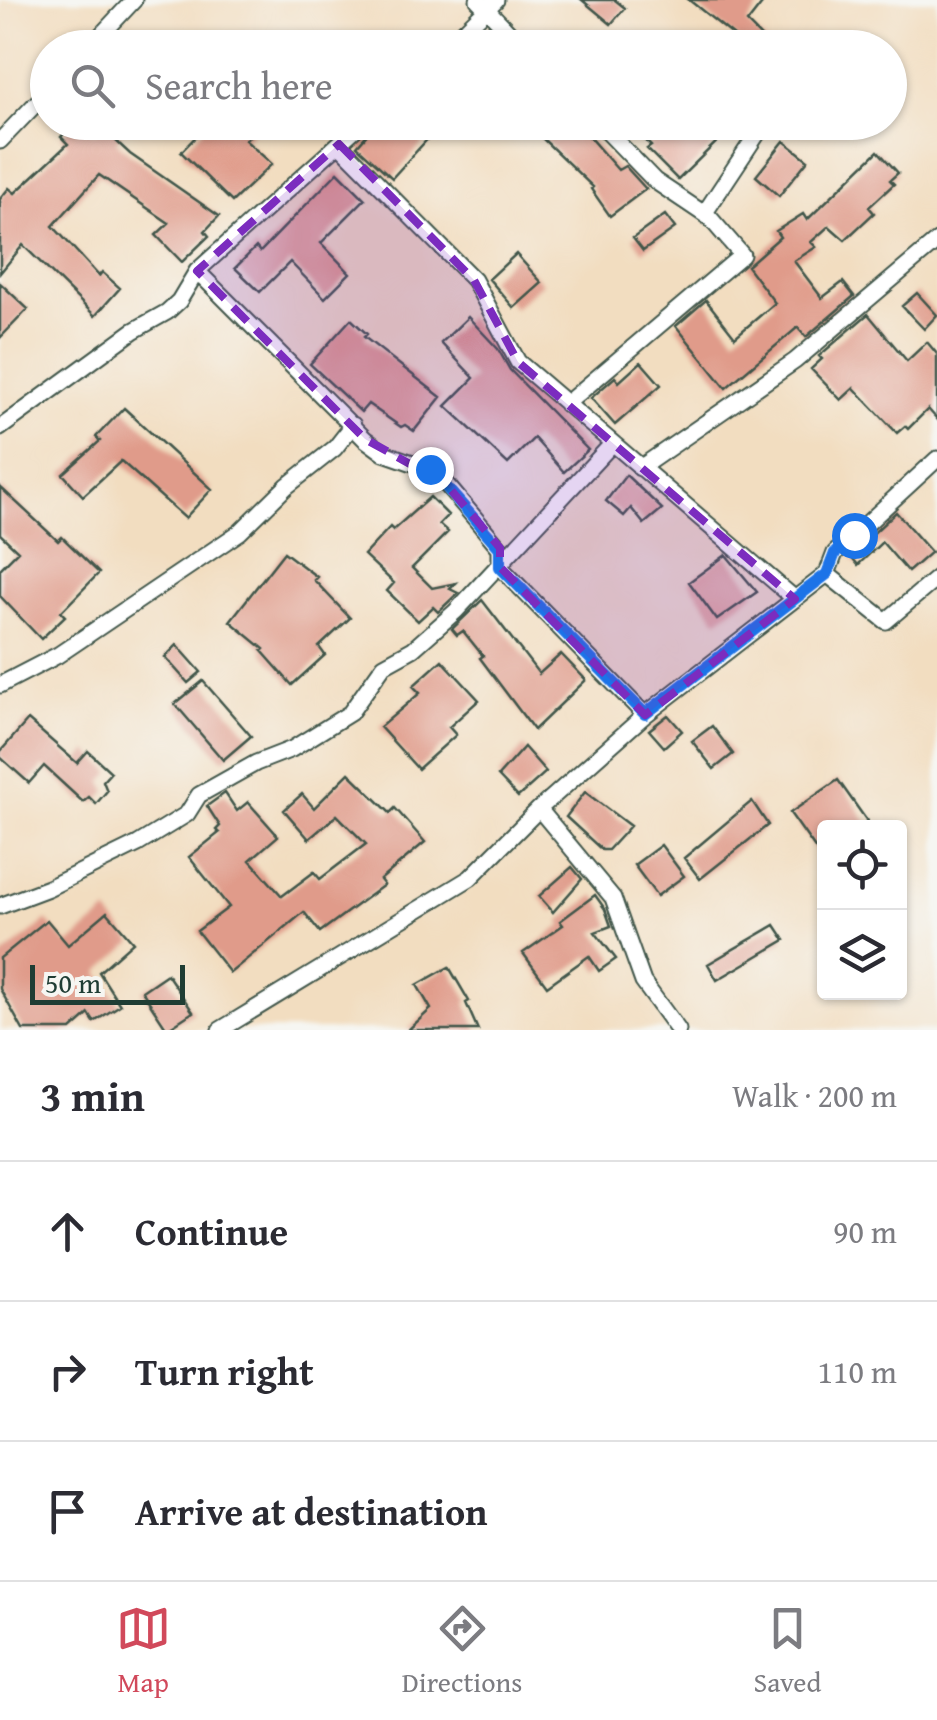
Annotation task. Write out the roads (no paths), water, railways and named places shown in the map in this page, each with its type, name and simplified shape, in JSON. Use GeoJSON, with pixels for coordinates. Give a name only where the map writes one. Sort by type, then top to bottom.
{"type":"FeatureCollection","features":[{"type":"Feature","properties":{"kind":"street"},"geometry":{"type":"LineString","coordinates":[[106,30],[134,0]]}},
{"type":"Feature","properties":{"kind":"street"},"geometry":{"type":"LineString","coordinates":[[462,30],[487,3],[509,30]]}},
{"type":"Feature","properties":{"kind":"street"},"geometry":{"type":"LineString","coordinates":[[0,140],[30,109]]}},
{"type":"Feature","properties":{"kind":"street"},"geometry":{"type":"LineString","coordinates":[[0,428],[133,331],[167,312],[198,272],[343,140]]}},
{"type":"Feature","properties":{"kind":"street"},"geometry":{"type":"LineString","coordinates":[[566,404],[742,255],[704,214],[656,180],[616,140]]}},
{"type":"Feature","properties":{"kind":"street"},"geometry":{"type":"LineString","coordinates":[[704,214],[753,140]]}},
{"type":"Feature","properties":{"kind":"street"},"geometry":{"type":"LineString","coordinates":[[339,144],[474,280],[518,362],[794,599]]}},
{"type":"Feature","properties":{"kind":"street"},"geometry":{"type":"LineString","coordinates":[[640,468],[795,361],[937,241]]}},
{"type":"Feature","properties":{"kind":"street"},"geometry":{"type":"LineString","coordinates":[[198,272],[384,453],[430,469],[446,484],[500,548],[500,567],[645,714]]}},
{"type":"Feature","properties":{"kind":"street"},"geometry":{"type":"LineString","coordinates":[[0,685],[58,656],[240,532],[287,486],[335,448],[353,425]]}},
{"type":"Feature","properties":{"kind":"street"},"geometry":{"type":"LineString","coordinates":[[0,906],[48,888],[138,844],[186,814],[199,795],[256,763],[292,749],[350,713],[384,665],[413,648],[500,567],[612,444]]}},
{"type":"Feature","properties":{"kind":"street"},"geometry":{"type":"LineString","coordinates":[[220,1030],[470,878],[539,809],[645,714],[827,574],[835,553],[937,459]]}},
{"type":"Feature","properties":{"kind":"street"},"geometry":{"type":"LineString","coordinates":[[827,574],[886,621],[937,578]]}},
{"type":"Feature","properties":{"kind":"street"},"geometry":{"type":"LineString","coordinates":[[539,809],[613,898],[642,982],[678,1030]]}}]}
